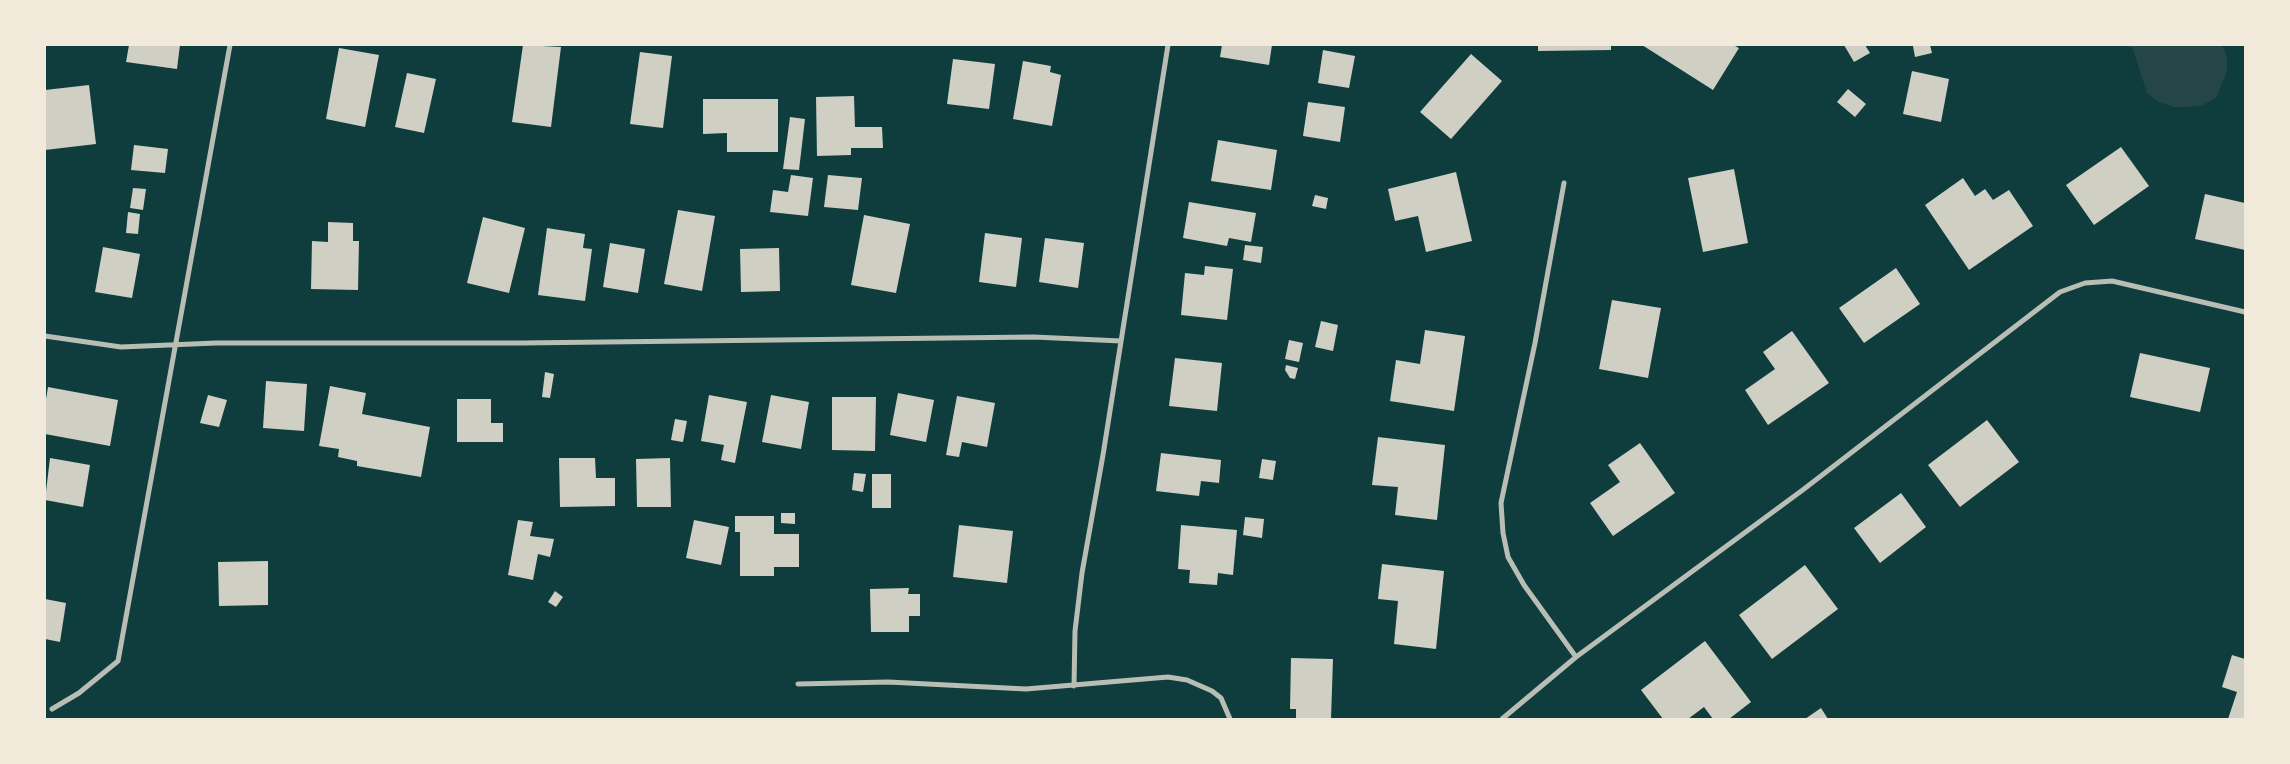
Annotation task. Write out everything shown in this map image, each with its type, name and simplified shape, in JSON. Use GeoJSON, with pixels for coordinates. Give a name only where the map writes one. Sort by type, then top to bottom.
{"type":"FeatureCollection","features":[{"type":"Feature","properties":{"kind":"street"},"geometry":{"type":"LineString","coordinates":[[52,709],[86,687],[118,661],[230,45]]}},
{"type":"Feature","properties":{"kind":"street"},"geometry":{"type":"LineString","coordinates":[[1074,686],[1076,631],[1082,573],[1168,45]]}},
{"type":"Feature","properties":{"kind":"street"},"geometry":{"type":"LineString","coordinates":[[1564,183],[1535,343],[1501,503],[1503,534],[1512,564],[1524,585],[1576,657]]}},
{"type":"Feature","properties":{"kind":"street"},"geometry":{"type":"LineString","coordinates":[[1502,719],[1576,657],[1804,489],[2060,292],[2085,283],[2112,281],[2245,312]]}},
{"type":"Feature","properties":{"kind":"street"},"geometry":{"type":"LineString","coordinates":[[45,336],[121,347],[216,343],[511,343],[1034,337],[1121,341]]}},
{"type":"Feature","properties":{"kind":"street"},"geometry":{"type":"LineString","coordinates":[[798,684],[888,682],[980,688],[1074,686],[1128,679],[1168,677],[1202,685],[1221,698],[1230,719]]}},
{"type":"Feature","properties":{"kind":"shaded area"},"geometry":{"type":"Polygon","coordinates":[[[2126,45],[2222,45],[2227,57],[2227,71],[2216,98],[2203,105],[2189,107],[2174,107],[2159,102],[2147,93],[2133,49],[2126,45]]]}},
{"type":"Feature","properties":{"kind":"building"},"geometry":{"type":"Polygon","coordinates":[[[129,45],[180,45],[177,69],[126,62],[129,45]]]}},
{"type":"Feature","properties":{"kind":"building"},"geometry":{"type":"Polygon","coordinates":[[[523,45],[561,47],[551,127],[512,122],[523,45]]]}},
{"type":"Feature","properties":{"kind":"building"},"geometry":{"type":"Polygon","coordinates":[[[1222,45],[1272,45],[1269,65],[1220,57],[1222,45]]]}},
{"type":"Feature","properties":{"kind":"building"},"geometry":{"type":"Polygon","coordinates":[[[1538,45],[1611,45],[1611,50],[1538,51],[1538,45]]]}},
{"type":"Feature","properties":{"kind":"building"},"geometry":{"type":"Polygon","coordinates":[[[1642,45],[1733,45],[1739,48],[1713,90],[1642,45]]]}},
{"type":"Feature","properties":{"kind":"building"},"geometry":{"type":"Polygon","coordinates":[[[1844,45],[1865,45],[1870,53],[1854,62],[1844,45]]]}},
{"type":"Feature","properties":{"kind":"building"},"geometry":{"type":"Polygon","coordinates":[[[1930,45],[1932,53],[1915,57],[1913,46],[1930,45]]]}},
{"type":"Feature","properties":{"kind":"building"},"geometry":{"type":"Polygon","coordinates":[[[339,48],[379,55],[365,127],[326,119],[339,48]]]}},
{"type":"Feature","properties":{"kind":"building"},"geometry":{"type":"Polygon","coordinates":[[[1323,50],[1355,56],[1349,88],[1318,83],[1323,50]]]}},
{"type":"Feature","properties":{"kind":"building"},"geometry":{"type":"Polygon","coordinates":[[[640,52],[672,56],[663,128],[630,124],[640,52]]]}},
{"type":"Feature","properties":{"kind":"building"},"geometry":{"type":"Polygon","coordinates":[[[1471,54],[1502,81],[1451,139],[1420,112],[1471,54]]]}},
{"type":"Feature","properties":{"kind":"building"},"geometry":{"type":"Polygon","coordinates":[[[953,59],[995,64],[989,109],[947,104],[953,59]]]}},
{"type":"Feature","properties":{"kind":"building"},"geometry":{"type":"Polygon","coordinates":[[[1023,61],[1051,66],[1050,72],[1061,75],[1052,126],[1013,119],[1023,61]]]}},
{"type":"Feature","properties":{"kind":"building"},"geometry":{"type":"Polygon","coordinates":[[[1912,71],[1949,79],[1941,122],[1903,114],[1912,71]]]}},
{"type":"Feature","properties":{"kind":"building"},"geometry":{"type":"Polygon","coordinates":[[[407,73],[436,79],[424,133],[395,127],[407,73]]]}},
{"type":"Feature","properties":{"kind":"building"},"geometry":{"type":"Polygon","coordinates":[[[89,85],[96,144],[45,150],[45,90],[89,85]]]}},
{"type":"Feature","properties":{"kind":"building"},"geometry":{"type":"Polygon","coordinates":[[[1848,89],[1866,104],[1855,117],[1837,102],[1848,89]]]}},
{"type":"Feature","properties":{"kind":"building"},"geometry":{"type":"Polygon","coordinates":[[[854,96],[855,127],[882,127],[883,148],[851,148],[851,155],[817,156],[816,97],[854,96]]]}},
{"type":"Feature","properties":{"kind":"building"},"geometry":{"type":"Polygon","coordinates":[[[703,99],[778,99],[778,152],[727,152],[727,133],[703,134],[703,99]]]}},
{"type":"Feature","properties":{"kind":"building"},"geometry":{"type":"Polygon","coordinates":[[[1308,102],[1345,107],[1340,142],[1303,136],[1308,102]]]}},
{"type":"Feature","properties":{"kind":"building"},"geometry":{"type":"Polygon","coordinates":[[[790,117],[805,119],[799,170],[783,169],[790,117]]]}},
{"type":"Feature","properties":{"kind":"building"},"geometry":{"type":"Polygon","coordinates":[[[1218,140],[1277,150],[1271,190],[1211,181],[1218,140]]]}},
{"type":"Feature","properties":{"kind":"building"},"geometry":{"type":"Polygon","coordinates":[[[134,145],[168,149],[165,173],[131,170],[134,145]]]}},
{"type":"Feature","properties":{"kind":"building"},"geometry":{"type":"Polygon","coordinates":[[[2121,147],[2149,186],[2094,225],[2066,185],[2121,147]]]}},
{"type":"Feature","properties":{"kind":"building"},"geometry":{"type":"Polygon","coordinates":[[[1734,169],[1748,243],[1703,252],[1688,178],[1734,169]]]}},
{"type":"Feature","properties":{"kind":"building"},"geometry":{"type":"Polygon","coordinates":[[[1456,172],[1472,241],[1426,252],[1418,216],[1395,221],[1388,189],[1456,172]]]}},
{"type":"Feature","properties":{"kind":"building"},"geometry":{"type":"Polygon","coordinates":[[[791,175],[813,178],[808,216],[770,212],[773,190],[788,192],[791,175]]]}},
{"type":"Feature","properties":{"kind":"building"},"geometry":{"type":"Polygon","coordinates":[[[828,175],[862,178],[858,210],[824,207],[828,175]]]}},
{"type":"Feature","properties":{"kind":"building"},"geometry":{"type":"Polygon","coordinates":[[[1963,178],[1975,196],[1985,189],[1993,200],[2009,190],[2033,226],[1969,270],[1925,205],[1963,178]]]}},
{"type":"Feature","properties":{"kind":"building"},"geometry":{"type":"Polygon","coordinates":[[[133,188],[146,189],[143,210],[130,208],[133,188]]]}},
{"type":"Feature","properties":{"kind":"building"},"geometry":{"type":"Polygon","coordinates":[[[2205,194],[2245,203],[2245,250],[2195,239],[2205,194]]]}},
{"type":"Feature","properties":{"kind":"building"},"geometry":{"type":"Polygon","coordinates":[[[1315,195],[1328,198],[1326,209],[1312,206],[1315,195]]]}},
{"type":"Feature","properties":{"kind":"building"},"geometry":{"type":"Polygon","coordinates":[[[1189,202],[1256,213],[1251,242],[1229,238],[1227,246],[1183,238],[1189,202]]]}},
{"type":"Feature","properties":{"kind":"building"},"geometry":{"type":"Polygon","coordinates":[[[678,210],[715,216],[702,291],[664,284],[678,210]]]}},
{"type":"Feature","properties":{"kind":"building"},"geometry":{"type":"Polygon","coordinates":[[[128,212],[140,214],[138,234],[126,233],[128,212]]]}},
{"type":"Feature","properties":{"kind":"building"},"geometry":{"type":"Polygon","coordinates":[[[864,215],[910,224],[896,293],[851,285],[864,215]]]}},
{"type":"Feature","properties":{"kind":"building"},"geometry":{"type":"Polygon","coordinates":[[[483,217],[525,228],[509,293],[467,283],[483,217]]]}},
{"type":"Feature","properties":{"kind":"building"},"geometry":{"type":"Polygon","coordinates":[[[328,222],[353,223],[353,241],[359,241],[358,290],[311,289],[312,241],[328,242],[328,222]]]}},
{"type":"Feature","properties":{"kind":"building"},"geometry":{"type":"Polygon","coordinates":[[[547,228],[585,234],[583,248],[592,249],[585,301],[538,295],[547,228]]]}},
{"type":"Feature","properties":{"kind":"building"},"geometry":{"type":"Polygon","coordinates":[[[985,233],[1022,238],[1016,287],[979,282],[985,233]]]}},
{"type":"Feature","properties":{"kind":"building"},"geometry":{"type":"Polygon","coordinates":[[[1045,238],[1084,243],[1078,288],[1039,282],[1045,238]]]}},
{"type":"Feature","properties":{"kind":"building"},"geometry":{"type":"Polygon","coordinates":[[[610,243],[645,249],[638,293],[603,287],[610,243]]]}},
{"type":"Feature","properties":{"kind":"building"},"geometry":{"type":"Polygon","coordinates":[[[1245,245],[1263,247],[1261,263],[1243,260],[1245,245]]]}},
{"type":"Feature","properties":{"kind":"building"},"geometry":{"type":"Polygon","coordinates":[[[103,247],[140,254],[132,298],[95,292],[103,247]]]}},
{"type":"Feature","properties":{"kind":"building"},"geometry":{"type":"Polygon","coordinates":[[[779,248],[780,291],[741,292],[740,249],[779,248]]]}},
{"type":"Feature","properties":{"kind":"building"},"geometry":{"type":"Polygon","coordinates":[[[1205,266],[1233,269],[1227,320],[1181,315],[1185,273],[1204,275],[1205,266]]]}},
{"type":"Feature","properties":{"kind":"building"},"geometry":{"type":"Polygon","coordinates":[[[1896,268],[1920,304],[1864,343],[1839,308],[1896,268]]]}},
{"type":"Feature","properties":{"kind":"building"},"geometry":{"type":"Polygon","coordinates":[[[1612,300],[1661,308],[1648,378],[1599,369],[1612,300]]]}},
{"type":"Feature","properties":{"kind":"building"},"geometry":{"type":"Polygon","coordinates":[[[1321,321],[1338,325],[1333,351],[1315,347],[1321,321]]]}},
{"type":"Feature","properties":{"kind":"building"},"geometry":{"type":"Polygon","coordinates":[[[1425,330],[1465,336],[1454,411],[1390,401],[1396,360],[1420,364],[1425,330]]]}},
{"type":"Feature","properties":{"kind":"building"},"geometry":{"type":"Polygon","coordinates":[[[1792,331],[1829,383],[1768,425],[1745,390],[1775,369],[1763,352],[1792,331]]]}},
{"type":"Feature","properties":{"kind":"building"},"geometry":{"type":"Polygon","coordinates":[[[1289,340],[1303,343],[1299,362],[1285,359],[1289,340]]]}},
{"type":"Feature","properties":{"kind":"building"},"geometry":{"type":"Polygon","coordinates":[[[2140,353],[2210,368],[2200,412],[2130,397],[2140,353]]]}},
{"type":"Feature","properties":{"kind":"building"},"geometry":{"type":"Polygon","coordinates":[[[1175,358],[1222,363],[1217,411],[1169,406],[1175,358]]]}},
{"type":"Feature","properties":{"kind":"building"},"geometry":{"type":"Polygon","coordinates":[[[1286,365],[1298,368],[1295,379],[1290,378],[1285,370],[1286,365]]]}},
{"type":"Feature","properties":{"kind":"building"},"geometry":{"type":"Polygon","coordinates":[[[545,372],[554,374],[550,398],[542,397],[545,372]]]}},
{"type":"Feature","properties":{"kind":"building"},"geometry":{"type":"Polygon","coordinates":[[[266,381],[307,384],[304,431],[263,428],[266,381]]]}},
{"type":"Feature","properties":{"kind":"building"},"geometry":{"type":"Polygon","coordinates":[[[330,386],[366,393],[362,414],[430,427],[421,477],[357,466],[357,461],[338,457],[339,449],[319,446],[330,386]]]}},
{"type":"Feature","properties":{"kind":"building"},"geometry":{"type":"Polygon","coordinates":[[[48,387],[118,400],[110,446],[45,434],[45,405],[48,387]]]}},
{"type":"Feature","properties":{"kind":"building"},"geometry":{"type":"Polygon","coordinates":[[[898,393],[934,400],[926,442],[890,435],[898,393]]]}},
{"type":"Feature","properties":{"kind":"building"},"geometry":{"type":"Polygon","coordinates":[[[208,395],[227,400],[219,427],[200,423],[208,395]]]}},
{"type":"Feature","properties":{"kind":"building"},"geometry":{"type":"Polygon","coordinates":[[[709,395],[747,402],[735,463],[721,460],[724,445],[701,441],[709,395]]]}},
{"type":"Feature","properties":{"kind":"building"},"geometry":{"type":"Polygon","coordinates":[[[771,395],[809,402],[801,449],[762,442],[771,395]]]}},
{"type":"Feature","properties":{"kind":"building"},"geometry":{"type":"Polygon","coordinates":[[[957,396],[995,403],[987,447],[962,442],[959,457],[946,455],[957,396]]]}},
{"type":"Feature","properties":{"kind":"building"},"geometry":{"type":"Polygon","coordinates":[[[832,397],[876,397],[875,451],[832,450],[832,397]]]}},
{"type":"Feature","properties":{"kind":"building"},"geometry":{"type":"Polygon","coordinates":[[[457,399],[491,399],[491,423],[503,423],[503,442],[457,442],[457,399]]]}},
{"type":"Feature","properties":{"kind":"building"},"geometry":{"type":"Polygon","coordinates":[[[675,419],[687,421],[683,442],[671,440],[675,419]]]}},
{"type":"Feature","properties":{"kind":"building"},"geometry":{"type":"Polygon","coordinates":[[[1987,420],[2019,462],[1960,507],[1928,465],[1987,420]]]}},
{"type":"Feature","properties":{"kind":"building"},"geometry":{"type":"Polygon","coordinates":[[[1378,437],[1445,445],[1437,520],[1395,515],[1398,487],[1372,485],[1378,437]]]}},
{"type":"Feature","properties":{"kind":"building"},"geometry":{"type":"Polygon","coordinates":[[[1640,443],[1675,493],[1613,536],[1590,503],[1620,482],[1608,465],[1640,443]]]}},
{"type":"Feature","properties":{"kind":"building"},"geometry":{"type":"Polygon","coordinates":[[[1161,453],[1221,460],[1219,483],[1201,481],[1199,496],[1156,491],[1161,453]]]}},
{"type":"Feature","properties":{"kind":"building"},"geometry":{"type":"Polygon","coordinates":[[[50,458],[90,465],[83,507],[45,500],[50,458]]]}},
{"type":"Feature","properties":{"kind":"building"},"geometry":{"type":"Polygon","coordinates":[[[559,458],[595,458],[596,478],[615,478],[615,506],[560,507],[559,458]]]}},
{"type":"Feature","properties":{"kind":"building"},"geometry":{"type":"Polygon","coordinates":[[[670,458],[671,507],[637,507],[636,459],[670,458]]]}},
{"type":"Feature","properties":{"kind":"building"},"geometry":{"type":"Polygon","coordinates":[[[1262,459],[1276,461],[1273,480],[1259,478],[1262,459]]]}},
{"type":"Feature","properties":{"kind":"building"},"geometry":{"type":"Polygon","coordinates":[[[854,473],[866,474],[863,492],[852,490],[854,473]]]}},
{"type":"Feature","properties":{"kind":"building"},"geometry":{"type":"Polygon","coordinates":[[[872,474],[891,474],[891,508],[872,508],[872,474]]]}},
{"type":"Feature","properties":{"kind":"building"},"geometry":{"type":"Polygon","coordinates":[[[1901,493],[1926,527],[1880,563],[1854,528],[1901,493]]]}},
{"type":"Feature","properties":{"kind":"building"},"geometry":{"type":"Polygon","coordinates":[[[781,513],[795,513],[795,524],[781,523],[781,513]]]}},
{"type":"Feature","properties":{"kind":"building"},"geometry":{"type":"Polygon","coordinates":[[[735,516],[774,516],[774,534],[799,534],[799,567],[774,567],[774,576],[740,576],[740,532],[735,532],[735,516]]]}},
{"type":"Feature","properties":{"kind":"building"},"geometry":{"type":"Polygon","coordinates":[[[1245,517],[1264,519],[1262,538],[1243,535],[1245,517]]]}},
{"type":"Feature","properties":{"kind":"building"},"geometry":{"type":"Polygon","coordinates":[[[518,520],[533,522],[530,536],[554,539],[550,557],[538,554],[533,580],[508,575],[518,520]]]}},
{"type":"Feature","properties":{"kind":"building"},"geometry":{"type":"Polygon","coordinates":[[[694,520],[729,527],[721,565],[686,558],[694,520]]]}},
{"type":"Feature","properties":{"kind":"building"},"geometry":{"type":"Polygon","coordinates":[[[959,525],[1013,531],[1007,583],[953,577],[959,525]]]}},
{"type":"Feature","properties":{"kind":"building"},"geometry":{"type":"Polygon","coordinates":[[[1181,525],[1237,530],[1233,575],[1218,573],[1217,585],[1189,583],[1190,570],[1178,569],[1181,525]]]}},
{"type":"Feature","properties":{"kind":"building"},"geometry":{"type":"Polygon","coordinates":[[[268,561],[268,605],[219,606],[218,562],[268,561]]]}},
{"type":"Feature","properties":{"kind":"building"},"geometry":{"type":"Polygon","coordinates":[[[1382,564],[1444,571],[1436,649],[1394,644],[1398,601],[1378,599],[1382,564]]]}},
{"type":"Feature","properties":{"kind":"building"},"geometry":{"type":"Polygon","coordinates":[[[1805,565],[1838,609],[1772,659],[1739,615],[1805,565]]]}},
{"type":"Feature","properties":{"kind":"building"},"geometry":{"type":"Polygon","coordinates":[[[909,588],[908,594],[920,594],[920,616],[909,616],[909,632],[871,632],[870,589],[909,588]]]}},
{"type":"Feature","properties":{"kind":"building"},"geometry":{"type":"Polygon","coordinates":[[[555,591],[563,597],[556,607],[548,602],[555,591]]]}},
{"type":"Feature","properties":{"kind":"building"},"geometry":{"type":"Polygon","coordinates":[[[45,599],[66,603],[60,642],[45,639],[45,599]]]}},
{"type":"Feature","properties":{"kind":"building"},"geometry":{"type":"Polygon","coordinates":[[[1705,641],[1751,702],[1729,719],[1713,719],[1704,707],[1688,719],[1663,719],[1641,690],[1705,641]]]}},
{"type":"Feature","properties":{"kind":"building"},"geometry":{"type":"Polygon","coordinates":[[[2232,655],[2245,659],[2245,719],[2228,719],[2237,692],[2222,687],[2232,655]]]}},
{"type":"Feature","properties":{"kind":"building"},"geometry":{"type":"Polygon","coordinates":[[[1291,658],[1333,659],[1331,719],[1296,718],[1296,709],[1290,709],[1291,658]]]}},
{"type":"Feature","properties":{"kind":"building"},"geometry":{"type":"Polygon","coordinates":[[[1821,708],[1828,719],[1805,719],[1821,708]]]}}]}
